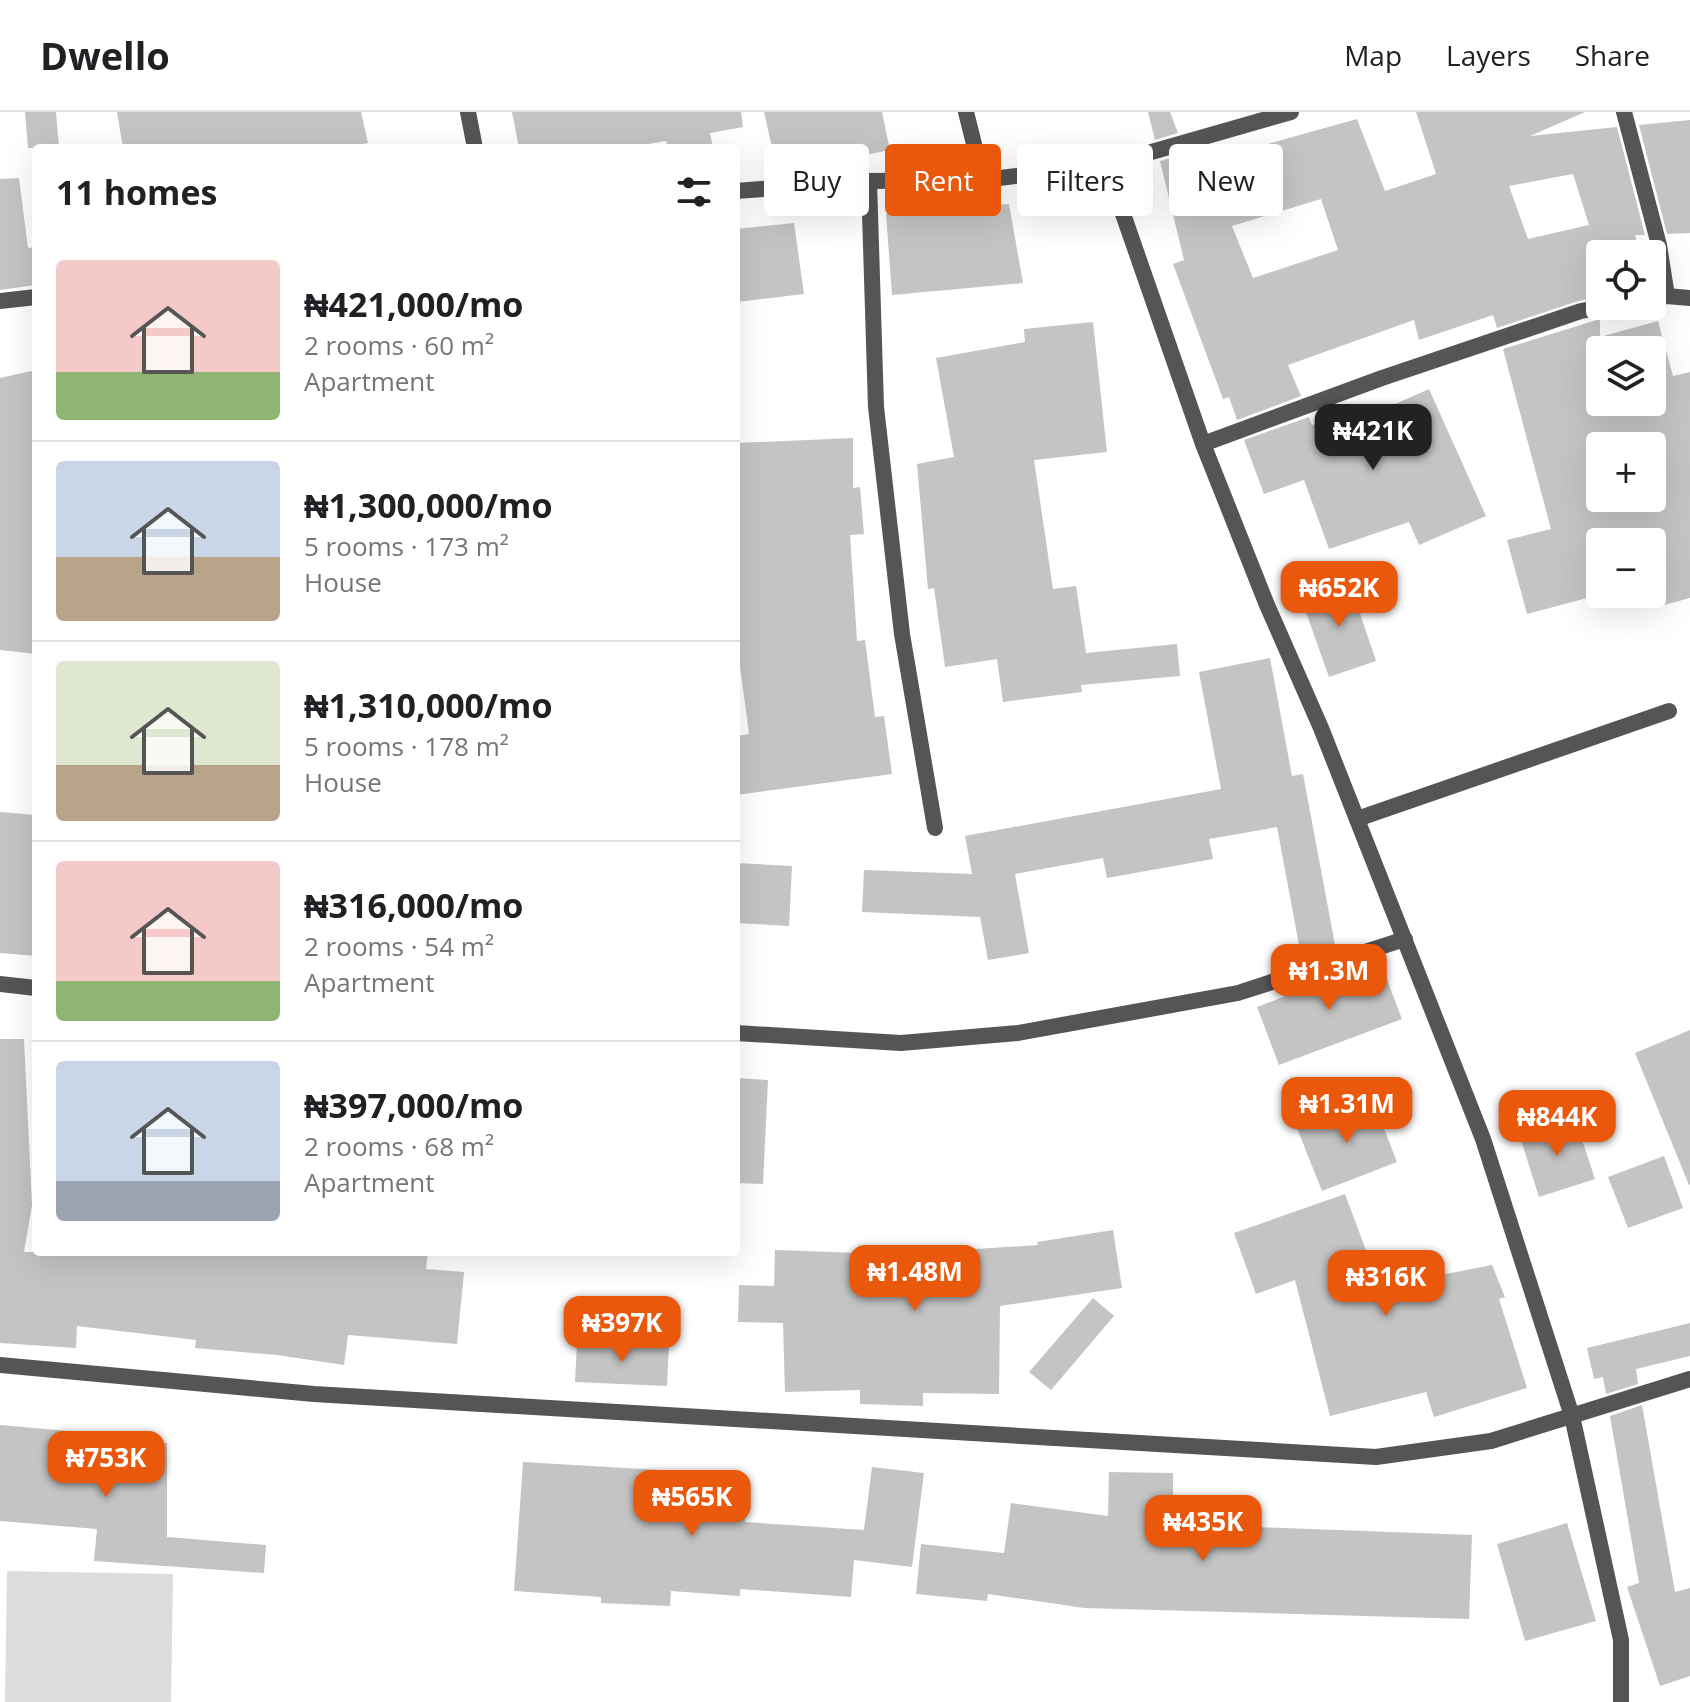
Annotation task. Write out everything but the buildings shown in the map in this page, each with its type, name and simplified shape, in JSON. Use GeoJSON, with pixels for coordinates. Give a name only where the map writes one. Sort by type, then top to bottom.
{"type":"FeatureCollection","features":[{"type":"Feature","properties":{"kind":"street"},"geometry":{"type":"LineString","coordinates":[[468,112],[474,144]]}},
{"type":"Feature","properties":{"kind":"street"},"geometry":{"type":"LineString","coordinates":[[966,112],[974,144]]}},
{"type":"Feature","properties":{"kind":"street"},"geometry":{"type":"LineString","coordinates":[[1153,152],[1291,112]]}},
{"type":"Feature","properties":{"kind":"street"},"geometry":{"type":"LineString","coordinates":[[1624,112],[1658,240]]}},
{"type":"Feature","properties":{"kind":"street"},"geometry":{"type":"LineString","coordinates":[[885,181],[869,181],[876,407],[902,634],[935,828]]}},
{"type":"Feature","properties":{"kind":"street"},"geometry":{"type":"LineString","coordinates":[[740,191],[764,189]]}},
{"type":"Feature","properties":{"kind":"street"},"geometry":{"type":"LineString","coordinates":[[1124,216],[1203,444],[1267,605],[1321,728],[1483,1139],[1572,1416],[1621,1640],[1621,1702]]}},
{"type":"Feature","properties":{"kind":"street"},"geometry":{"type":"LineString","coordinates":[[0,301],[32,297]]}},
{"type":"Feature","properties":{"kind":"street"},"geometry":{"type":"LineString","coordinates":[[1666,297],[1690,298]]}},
{"type":"Feature","properties":{"kind":"street"},"geometry":{"type":"LineString","coordinates":[[1203,444],[1382,378],[1586,310]]}},
{"type":"Feature","properties":{"kind":"street"},"geometry":{"type":"LineString","coordinates":[[1357,819],[1669,711]]}},
{"type":"Feature","properties":{"kind":"street"},"geometry":{"type":"LineString","coordinates":[[740,1033],[901,1043],[1018,1033],[1238,993],[1405,939]]}},
{"type":"Feature","properties":{"kind":"street"},"geometry":{"type":"LineString","coordinates":[[0,984],[32,988]]}},
{"type":"Feature","properties":{"kind":"street"},"geometry":{"type":"LineString","coordinates":[[0,1365],[314,1394],[1376,1457],[1491,1441],[1690,1379]]}},
{"type":"Feature","properties":{"kind":"shaded area"},"geometry":{"type":"Polygon","coordinates":[[[7,1571],[173,1574],[171,1702],[5,1702],[7,1571]]]}}]}
